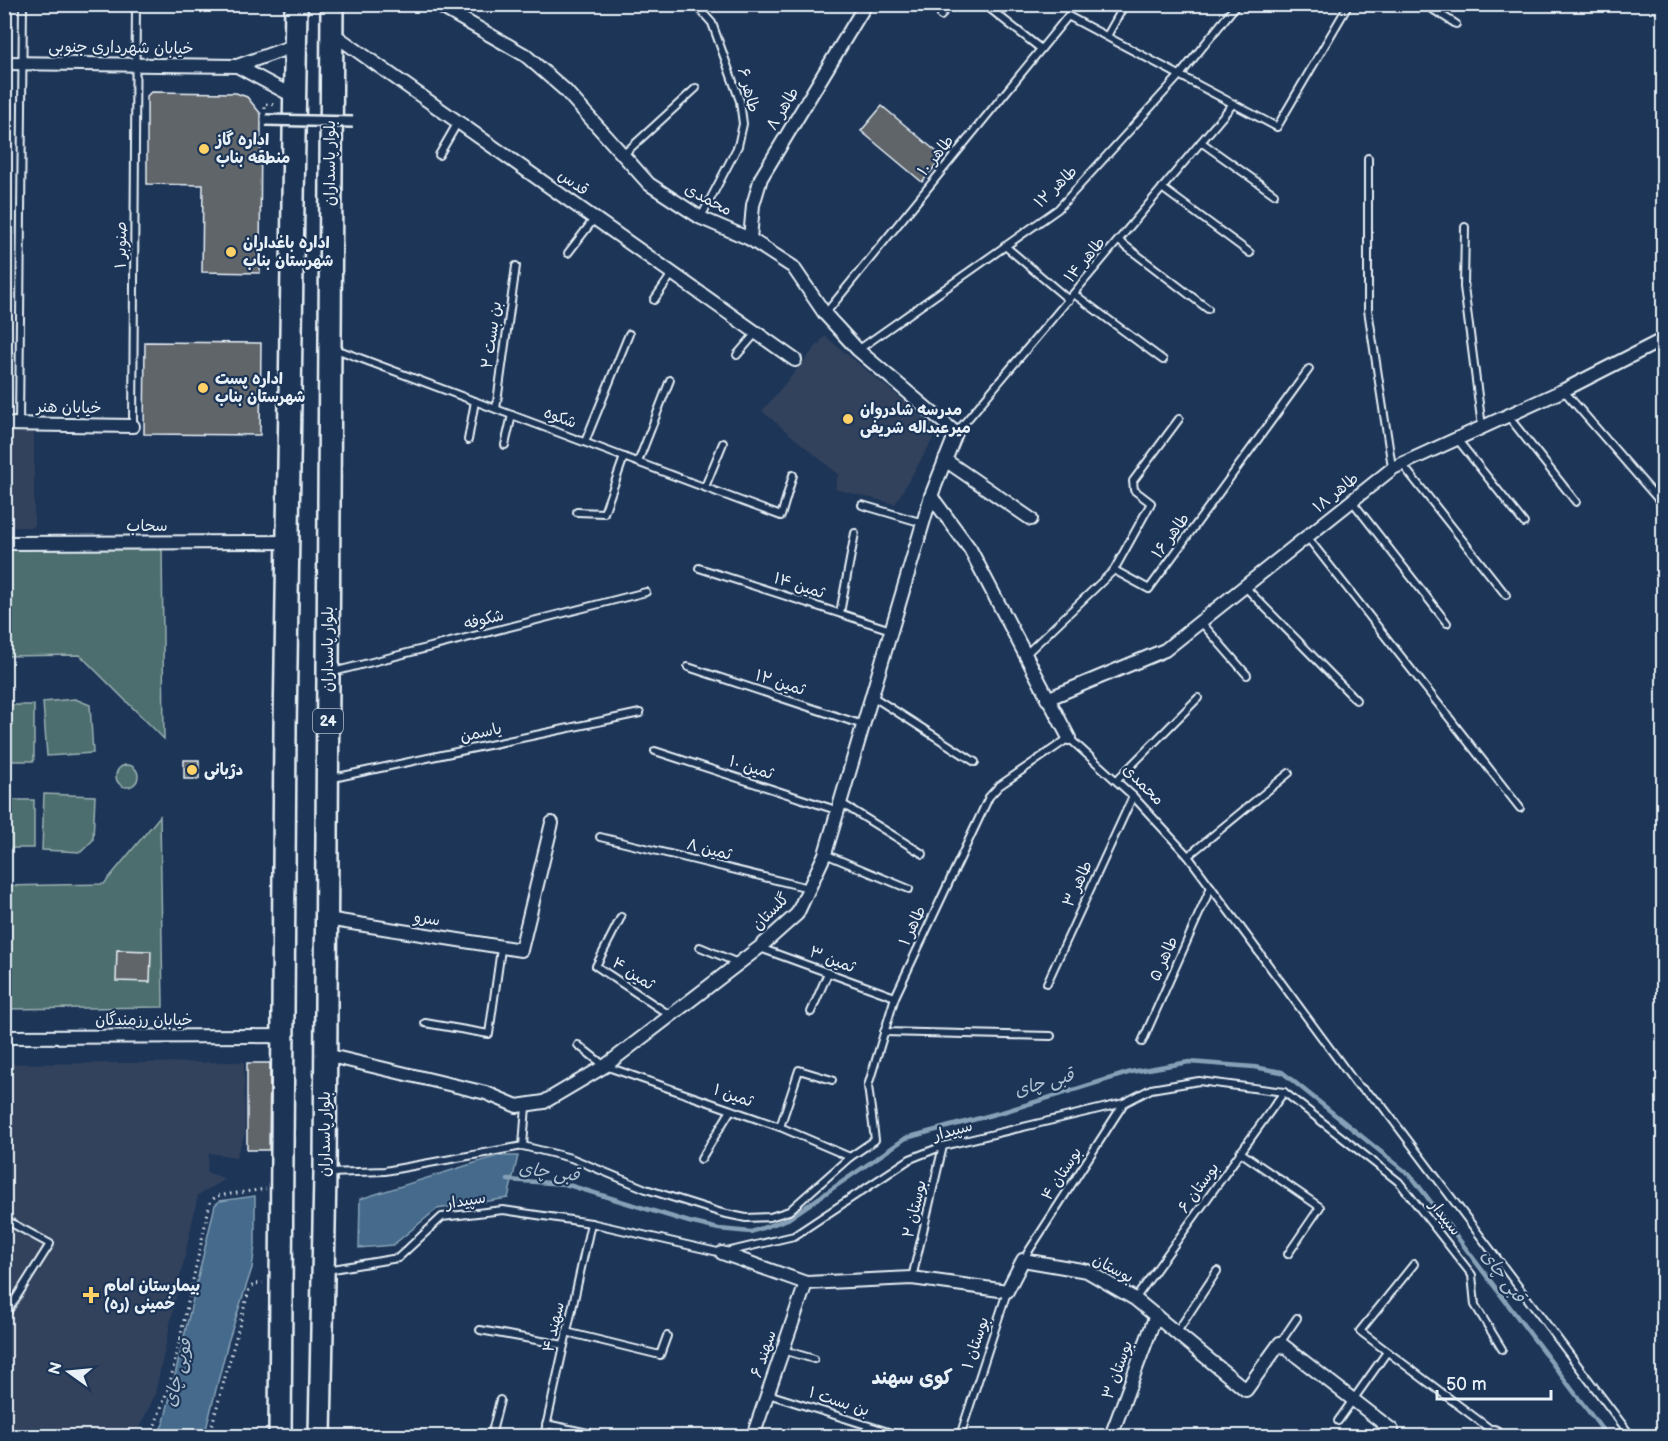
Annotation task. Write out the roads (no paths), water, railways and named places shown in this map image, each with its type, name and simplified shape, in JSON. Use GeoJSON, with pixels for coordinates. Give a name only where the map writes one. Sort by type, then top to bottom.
{"type":"FeatureCollection","features":[{"type":"Feature","properties":{"kind":"highway"},"geometry":{"type":"LineString","coordinates":[[280,1437],[296,4]]}},
{"type":"Feature","properties":{"kind":"highway","name":"بلوار پاسداران"},"geometry":{"type":"LineString","coordinates":[[320,1437],[326,1055],[332,4]]}},
{"type":"Feature","properties":{"kind":"street","name":"محمدی"},"geometry":{"type":"LineString","coordinates":[[436,4],[525,55],[565,90],[649,184],[701,218],[750,239],[793,267],[825,314],[858,350],[956,433]]}},
{"type":"Feature","properties":{"kind":"street","name":"طاهر ۸"},"geometry":{"type":"LineString","coordinates":[[750,239],[753,205],[761,178],[866,4]]}},
{"type":"Feature","properties":{"kind":"street","name":"قدس"},"geometry":{"type":"LineString","coordinates":[[332,33],[795,360]]}},
{"type":"Feature","properties":{"kind":"street"},"geometry":{"type":"LineString","coordinates":[[237,66],[296,45]]}},
{"type":"Feature","properties":{"kind":"street","name":"خیابان شهرداری جنوبی"},"geometry":{"type":"LineString","coordinates":[[4,63],[237,66]]}},
{"type":"Feature","properties":{"kind":"street"},"geometry":{"type":"LineString","coordinates":[[237,66],[295,97]]}},
{"type":"Feature","properties":{"kind":"street"},"geometry":{"type":"LineString","coordinates":[[266,120],[353,122]]}},
{"type":"Feature","properties":{"kind":"street","name":"طاهر ۱۸"},"geometry":{"type":"LineString","coordinates":[[1047,699],[1165,650],[1397,466],[1564,390],[1664,339]]}},
{"type":"Feature","properties":{"kind":"street","name":"خیابان هنر"},"geometry":{"type":"LineString","coordinates":[[4,424],[133,426]]}},
{"type":"Feature","properties":{"kind":"street","name":"گلستان"},"geometry":{"type":"LineString","coordinates":[[526,1106],[544,1102],[605,1066],[760,947],[797,915],[825,854],[931,496],[956,433]]}},
{"type":"Feature","properties":{"kind":"street"},"geometry":{"type":"LineString","coordinates":[[945,460],[1031,519]]}},
{"type":"Feature","properties":{"kind":"street","name":"محمدی"},"geometry":{"type":"LineString","coordinates":[[931,496],[970,549],[1027,653],[1047,699],[1069,738]]}},
{"type":"Feature","properties":{"kind":"street","name":"سحاب"},"geometry":{"type":"LineString","coordinates":[[4,543],[289,542]]}},
{"type":"Feature","properties":{"kind":"street","name":"سرو"},"geometry":{"type":"LineString","coordinates":[[327,919],[501,949],[522,950],[552,823]]}},
{"type":"Feature","properties":{"kind":"street","name":"خیابان رزمندگان"},"geometry":{"type":"LineString","coordinates":[[4,1037],[283,1036]]}},
{"type":"Feature","properties":{"kind":"street"},"geometry":{"type":"LineString","coordinates":[[326,1055],[486,1093],[504,1102],[526,1106]]}},
{"type":"Feature","properties":{"kind":"street"},"geometry":{"type":"LineString","coordinates":[[722,1253],[806,1283],[912,1278],[1007,1291],[1023,1260]]}},
{"type":"Feature","properties":{"kind":"street","name":"بوستان"},"geometry":{"type":"LineString","coordinates":[[1023,1260],[1087,1271],[1135,1299],[1246,1390],[1280,1343]]}},
{"type":"Feature","properties":{"kind":"street","name":"سهند ۶"},"geometry":{"type":"LineString","coordinates":[[753,1437],[806,1283]]}},
{"type":"Feature","properties":{"kind":"street","name":"بوستان ۳"},"geometry":{"type":"LineString","coordinates":[[1115,1435],[1156,1315]]}},
{"type":"Feature","properties":{"kind":"street"},"geometry":{"type":"LineString","coordinates":[[1280,1343],[1353,1399],[1389,1433]]}},
{"type":"Feature","properties":{"kind":"lane"},"geometry":{"type":"LineString","coordinates":[[19,424],[23,4]]}},
{"type":"Feature","properties":{"kind":"lane","name":"صنوبر ۱"},"geometry":{"type":"LineString","coordinates":[[133,426],[136,4]]}},
{"type":"Feature","properties":{"kind":"lane","name":"طاهر ۶"},"geometry":{"type":"LineString","coordinates":[[695,4],[712,23],[740,101],[743,124],[738,146],[701,218]]}},
{"type":"Feature","properties":{"kind":"lane"},"geometry":{"type":"LineString","coordinates":[[942,16],[948,4]]}},
{"type":"Feature","properties":{"kind":"lane"},"geometry":{"type":"LineString","coordinates":[[984,4],[1041,49]]}},
{"type":"Feature","properties":{"kind":"lane"},"geometry":{"type":"LineString","coordinates":[[1125,4],[1107,36],[1277,127],[1349,4]]}},
{"type":"Feature","properties":{"kind":"lane","name":"طاهر ۱۲"},"geometry":{"type":"LineString","coordinates":[[858,350],[1058,209],[1180,75],[1237,4]]}},
{"type":"Feature","properties":{"kind":"lane"},"geometry":{"type":"LineString","coordinates":[[1424,4],[1456,24]]}},
{"type":"Feature","properties":{"kind":"lane","name":"طاهر ۱۰"},"geometry":{"type":"LineString","coordinates":[[825,314],[1068,16],[1107,36]]}},
{"type":"Feature","properties":{"kind":"lane"},"geometry":{"type":"LineString","coordinates":[[624,154],[696,88]]}},
{"type":"Feature","properties":{"kind":"lane","name":"طاهر ۱۴"},"geometry":{"type":"LineString","coordinates":[[956,433],[1233,104]]}},
{"type":"Feature","properties":{"kind":"lane"},"geometry":{"type":"LineString","coordinates":[[439,155],[458,122]]}},
{"type":"Feature","properties":{"kind":"lane"},"geometry":{"type":"LineString","coordinates":[[1201,142],[1274,194]]}},
{"type":"Feature","properties":{"kind":"lane"},"geometry":{"type":"LineString","coordinates":[[1368,159],[1368,310],[1397,466],[1506,595]]}},
{"type":"Feature","properties":{"kind":"lane"},"geometry":{"type":"LineString","coordinates":[[1162,188],[1250,253]]}},
{"type":"Feature","properties":{"kind":"lane"},"geometry":{"type":"LineString","coordinates":[[568,253],[595,218]]}},
{"type":"Feature","properties":{"kind":"lane"},"geometry":{"type":"LineString","coordinates":[[1465,227],[1464,286],[1482,427]]}},
{"type":"Feature","properties":{"kind":"lane"},"geometry":{"type":"LineString","coordinates":[[1119,241],[1208,309]]}},
{"type":"Feature","properties":{"kind":"lane"},"geometry":{"type":"LineString","coordinates":[[1005,246],[1071,297],[1163,360]]}},
{"type":"Feature","properties":{"kind":"lane","name":"بن بست ۲"},"geometry":{"type":"LineString","coordinates":[[496,409],[516,266]]}},
{"type":"Feature","properties":{"kind":"lane"},"geometry":{"type":"LineString","coordinates":[[654,300],[673,273]]}},
{"type":"Feature","properties":{"kind":"lane"},"geometry":{"type":"LineString","coordinates":[[737,355],[757,332]]}},
{"type":"Feature","properties":{"kind":"lane"},"geometry":{"type":"LineString","coordinates":[[585,442],[628,334]]}},
{"type":"Feature","properties":{"kind":"lane","name":"شکوه"},"geometry":{"type":"LineString","coordinates":[[329,346],[781,516],[792,475]]}},
{"type":"Feature","properties":{"kind":"lane","name":"طاهر ۱۶"},"geometry":{"type":"LineString","coordinates":[[1114,570],[1149,589],[1309,369]]}},
{"type":"Feature","properties":{"kind":"lane"},"geometry":{"type":"LineString","coordinates":[[638,462],[670,380]]}},
{"type":"Feature","properties":{"kind":"lane"},"geometry":{"type":"LineString","coordinates":[[1564,390],[1664,506]]}},
{"type":"Feature","properties":{"kind":"lane"},"geometry":{"type":"LineString","coordinates":[[468,440],[475,401]]}},
{"type":"Feature","properties":{"kind":"lane"},"geometry":{"type":"LineString","coordinates":[[505,446],[512,415]]}},
{"type":"Feature","properties":{"kind":"lane"},"geometry":{"type":"LineString","coordinates":[[1508,416],[1576,502]]}},
{"type":"Feature","properties":{"kind":"lane"},"geometry":{"type":"LineString","coordinates":[[1027,653],[1114,570],[1150,503],[1134,490],[1133,481],[1179,419]]}},
{"type":"Feature","properties":{"kind":"lane"},"geometry":{"type":"LineString","coordinates":[[1456,438],[1524,523]]}},
{"type":"Feature","properties":{"kind":"lane"},"geometry":{"type":"LineString","coordinates":[[705,487],[723,443]]}},
{"type":"Feature","properties":{"kind":"lane"},"geometry":{"type":"LineString","coordinates":[[577,512],[604,513],[624,457]]}},
{"type":"Feature","properties":{"kind":"lane"},"geometry":{"type":"LineString","coordinates":[[1351,501],[1447,623]]}},
{"type":"Feature","properties":{"kind":"lane"},"geometry":{"type":"LineString","coordinates":[[862,505],[923,523]]}},
{"type":"Feature","properties":{"kind":"lane"},"geometry":{"type":"LineString","coordinates":[[840,613],[855,533]]}},
{"type":"Feature","properties":{"kind":"lane"},"geometry":{"type":"LineString","coordinates":[[1308,538],[1520,808]]}},
{"type":"Feature","properties":{"kind":"lane","name":"ثمین ۱۴"},"geometry":{"type":"LineString","coordinates":[[699,568],[891,630]]}},
{"type":"Feature","properties":{"kind":"lane"},"geometry":{"type":"LineString","coordinates":[[1245,587],[1356,700]]}},
{"type":"Feature","properties":{"kind":"lane","name":"شکوفه"},"geometry":{"type":"LineString","coordinates":[[328,673],[646,592]]}},
{"type":"Feature","properties":{"kind":"lane"},"geometry":{"type":"LineString","coordinates":[[1201,622],[1247,675]]}},
{"type":"Feature","properties":{"kind":"lane","name":"ثمین ۱۲"},"geometry":{"type":"LineString","coordinates":[[688,667],[863,725]]}},
{"type":"Feature","properties":{"kind":"lane"},"geometry":{"type":"LineString","coordinates":[[871,695],[975,762]]}},
{"type":"Feature","properties":{"kind":"lane"},"geometry":{"type":"LineString","coordinates":[[1117,780],[1198,698]]}},
{"type":"Feature","properties":{"kind":"lane","name":"یاسمن"},"geometry":{"type":"LineString","coordinates":[[328,779],[640,713]]}},
{"type":"Feature","properties":{"kind":"lane","name":"محمدی"},"geometry":{"type":"LineString","coordinates":[[1069,738],[1117,780],[1188,856],[1356,1084],[1380,1103],[1631,1437]]}},
{"type":"Feature","properties":{"kind":"lane","name":"طاهر ۱"},"geometry":{"type":"LineString","coordinates":[[850,1156],[875,1140],[868,1086],[895,997],[989,798],[999,786],[1069,738]]}},
{"type":"Feature","properties":{"kind":"lane","name":"ثمین ۱۰"},"geometry":{"type":"LineString","coordinates":[[655,751],[840,807],[923,854]]}},
{"type":"Feature","properties":{"kind":"lane"},"geometry":{"type":"LineString","coordinates":[[1188,856],[1289,773]]}},
{"type":"Feature","properties":{"kind":"lane","name":"طاهر ۳"},"geometry":{"type":"LineString","coordinates":[[1047,983],[1133,796]]}},
{"type":"Feature","properties":{"kind":"lane","name":"ثمین ۸"},"geometry":{"type":"LineString","coordinates":[[600,837],[811,888]]}},
{"type":"Feature","properties":{"kind":"lane"},"geometry":{"type":"LineString","coordinates":[[825,854],[909,889]]}},
{"type":"Feature","properties":{"kind":"lane","name":"طاهر ۵"},"geometry":{"type":"LineString","coordinates":[[1142,1042],[1211,887]]}},
{"type":"Feature","properties":{"kind":"lane","name":"ثمین ۴"},"geometry":{"type":"LineString","coordinates":[[621,917],[596,966],[671,1016]]}},
{"type":"Feature","properties":{"kind":"lane"},"geometry":{"type":"LineString","coordinates":[[700,947],[739,963]]}},
{"type":"Feature","properties":{"kind":"lane","name":"ثمین ۳"},"geometry":{"type":"LineString","coordinates":[[760,947],[895,997]]}},
{"type":"Feature","properties":{"kind":"lane"},"geometry":{"type":"LineString","coordinates":[[425,1023],[489,1034],[501,949]]}},
{"type":"Feature","properties":{"kind":"lane"},"geometry":{"type":"LineString","coordinates":[[811,1012],[828,973]]}},
{"type":"Feature","properties":{"kind":"lane"},"geometry":{"type":"LineString","coordinates":[[884,1032],[1051,1036]]}},
{"type":"Feature","properties":{"kind":"lane"},"geometry":{"type":"LineString","coordinates":[[579,1044],[605,1066]]}},
{"type":"Feature","properties":{"kind":"lane","name":"ثمین ۱"},"geometry":{"type":"LineString","coordinates":[[605,1066],[780,1127],[850,1156]]}},
{"type":"Feature","properties":{"kind":"lane"},"geometry":{"type":"LineString","coordinates":[[780,1127],[799,1070],[832,1080]]}},
{"type":"Feature","properties":{"kind":"lane","name":"سپیدار"},"geometry":{"type":"LineString","coordinates":[[323,1271],[398,1258],[442,1218],[503,1210],[591,1223],[722,1253],[794,1236],[910,1159],[943,1146],[1124,1102],[1151,1089],[1199,1081],[1284,1092],[1400,1182],[1472,1275],[1474,1305],[1502,1349]]}},
{"type":"Feature","properties":{"kind":"lane","name":"بوستان ۶"},"geometry":{"type":"LineString","coordinates":[[1135,1299],[1284,1092]]}},
{"type":"Feature","properties":{"kind":"lane","name":"بوستان ۴"},"geometry":{"type":"LineString","coordinates":[[1023,1260],[1124,1102]]}},
{"type":"Feature","properties":{"kind":"lane"},"geometry":{"type":"LineString","coordinates":[[523,1146],[526,1106]]}},
{"type":"Feature","properties":{"kind":"lane"},"geometry":{"type":"LineString","coordinates":[[701,1159],[731,1110]]}},
{"type":"Feature","properties":{"kind":"lane"},"geometry":{"type":"LineString","coordinates":[[325,1173],[385,1172],[523,1146],[571,1158],[645,1189],[722,1213],[746,1218],[770,1217],[789,1211],[850,1156]]}},
{"type":"Feature","properties":{"kind":"lane","name":"بوستان ۲"},"geometry":{"type":"LineString","coordinates":[[912,1278],[943,1146]]}},
{"type":"Feature","properties":{"kind":"lane"},"geometry":{"type":"LineString","coordinates":[[1240,1152],[1320,1207],[1288,1254]]}},
{"type":"Feature","properties":{"kind":"lane"},"geometry":{"type":"LineString","coordinates":[[4,1219],[50,1244],[4,1317]]}},
{"type":"Feature","properties":{"kind":"lane","name":"سهند ۴"},"geometry":{"type":"LineString","coordinates":[[544,1437],[591,1223]]}},
{"type":"Feature","properties":{"kind":"lane"},"geometry":{"type":"LineString","coordinates":[[1414,1264],[1360,1331],[1493,1434]]}},
{"type":"Feature","properties":{"kind":"lane"},"geometry":{"type":"LineString","coordinates":[[1177,1332],[1217,1271]]}},
{"type":"Feature","properties":{"kind":"lane","name":"بوستان ۱"},"geometry":{"type":"LineString","coordinates":[[960,1437],[1007,1291]]}},
{"type":"Feature","properties":{"kind":"lane"},"geometry":{"type":"LineString","coordinates":[[1280,1343],[1297,1318]]}},
{"type":"Feature","properties":{"kind":"lane"},"geometry":{"type":"LineString","coordinates":[[480,1330],[564,1345]]}},
{"type":"Feature","properties":{"kind":"lane"},"geometry":{"type":"LineString","coordinates":[[566,1332],[660,1355],[667,1336]]}},
{"type":"Feature","properties":{"kind":"lane"},"geometry":{"type":"LineString","coordinates":[[783,1350],[814,1359]]}},
{"type":"Feature","properties":{"kind":"lane"},"geometry":{"type":"LineString","coordinates":[[1338,1421],[1387,1352]]}},
{"type":"Feature","properties":{"kind":"lane","name":"بن بست ۱"},"geometry":{"type":"LineString","coordinates":[[768,1394],[901,1437]]}},
{"type":"Feature","properties":{"kind":"lane"},"geometry":{"type":"LineString","coordinates":[[491,1437],[500,1400]]}},
{"type":"Feature","properties":{"kind":"lane"},"geometry":{"type":"LineString","coordinates":[[546,1424],[602,1437]]}},
{"type":"Feature","properties":{"kind":"water"},"geometry":{"type":"Polygon","coordinates":[[[497,1156],[518,1156],[508,1198],[437,1209],[393,1245],[359,1248],[360,1199],[497,1156]]]}},
{"type":"Feature","properties":{"kind":"water","name":"قوبی چای"},"geometry":{"type":"Polygon","coordinates":[[[255,1196],[255,1245],[252,1268],[228,1342],[205,1433],[203,1436],[157,1436],[164,1422],[215,1205],[220,1201],[255,1196]]]}},
{"type":"Feature","properties":{"kind":"waterway","name":"قبی چای"},"geometry":{"type":"LineString","coordinates":[[508,1180],[565,1184],[689,1222],[719,1229],[751,1232],[788,1219],[906,1138],[1006,1111],[1131,1072],[1189,1062],[1254,1067],[1282,1072],[1412,1177],[1607,1436]]}},
{"type":"Feature","properties":{"kind":"place","name":"اداره گاز منطقه بناب"},"geometry":{"type":"Point","coordinates":[204,149]}},
{"type":"Feature","properties":{"kind":"place","name":"اداره باغداران شهرستان بناب"},"geometry":{"type":"Point","coordinates":[231,252]}},
{"type":"Feature","properties":{"kind":"place","name":"اداره پست شهرستان بناب"},"geometry":{"type":"Point","coordinates":[203,388]}},
{"type":"Feature","properties":{"kind":"place","name":"مدرسه شادروان میرعبداله شریفی"},"geometry":{"type":"Point","coordinates":[848,419]}},
{"type":"Feature","properties":{"kind":"place","name":"دژبانی"},"geometry":{"type":"Point","coordinates":[192,770]}},
{"type":"Feature","properties":{"kind":"place","name":"بیمارستان امام خمینی (ره)"},"geometry":{"type":"Point","coordinates":[91,1295]}},
{"type":"Feature","properties":{"kind":"district","name":"کوی سهند"},"geometry":{"type":"Point","coordinates":[912,1378]}}]}
